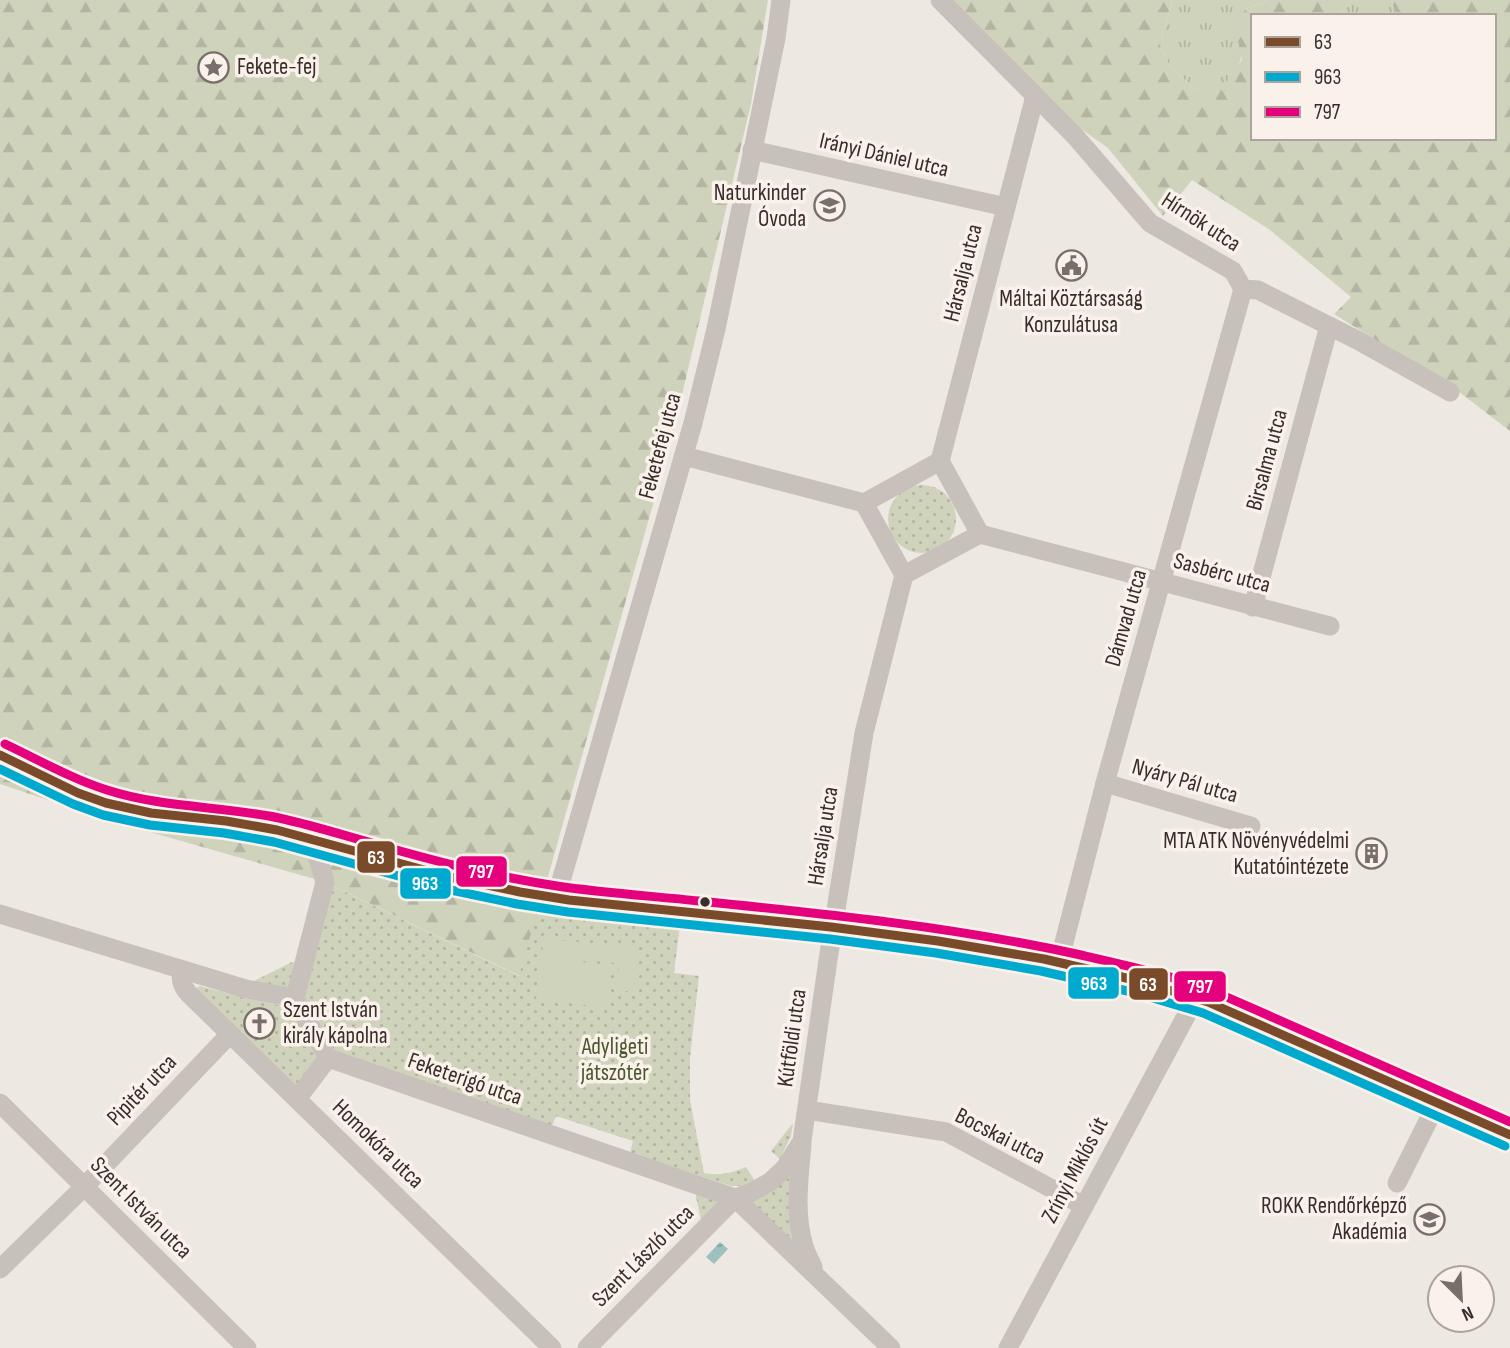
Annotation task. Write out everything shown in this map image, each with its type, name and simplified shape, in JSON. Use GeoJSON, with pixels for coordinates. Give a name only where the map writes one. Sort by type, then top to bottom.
{"type":"FeatureCollection","features":[{"type":"Feature","properties":{"kind":"street","name":"Feketefej utca"},"geometry":{"type":"LineString","coordinates":[[559,898],[559,888],[684,456],[716,329],[776,38],[781,0]]}},
{"type":"Feature","properties":{"kind":"street","name":"Hírnök utca"},"geometry":{"type":"LineString","coordinates":[[940,0],[1075,136],[1150,223],[1233,271],[1243,289],[1258,290],[1450,392]]}},
{"type":"Feature","properties":{"kind":"street","name":"Hársalja utca"},"geometry":{"type":"LineString","coordinates":[[940,461],[1035,96]]}},
{"type":"Feature","properties":{"kind":"street","name":"Irányi Dániel utca"},"geometry":{"type":"LineString","coordinates":[[752,150],[1006,207]]}},
{"type":"Feature","properties":{"kind":"street","name":"Dámvad utca"},"geometry":{"type":"LineString","coordinates":[[1059,962],[1105,783],[1243,289]]}},
{"type":"Feature","properties":{"kind":"street","name":"Birsalma utca"},"geometry":{"type":"LineString","coordinates":[[1253,607],[1329,326]]}},
{"type":"Feature","properties":{"kind":"street"},"geometry":{"type":"LineString","coordinates":[[684,456],[864,503],[940,461],[979,534],[904,575],[864,503]]}},
{"type":"Feature","properties":{"kind":"street","name":"Sasbérc utca"},"geometry":{"type":"LineString","coordinates":[[979,534],[1330,626]]}},
{"type":"Feature","properties":{"kind":"street","name":"Hársalja utca"},"geometry":{"type":"LineString","coordinates":[[832,934],[864,733],[904,575]]}},
{"type":"Feature","properties":{"kind":"street"},"geometry":{"type":"LineString","coordinates":[[0,755],[78,793],[116,806],[151,813],[254,825],[506,890],[832,934],[958,943],[1191,988],[1510,1135]]}},
{"type":"Feature","properties":{"kind":"street","name":"Nyáry Pál utca"},"geometry":{"type":"LineString","coordinates":[[1105,783],[1251,826]]}},
{"type":"Feature","properties":{"kind":"street"},"geometry":{"type":"LineString","coordinates":[[297,1099],[328,1058],[295,998],[324,882],[312,838]]}},
{"type":"Feature","properties":{"kind":"street"},"geometry":{"type":"LineString","coordinates":[[0,914],[246,989],[295,998]]}},
{"type":"Feature","properties":{"kind":"street","name":"Kútföldi utca"},"geometry":{"type":"LineString","coordinates":[[818,1278],[804,1247],[798,1188],[802,1141],[832,934]]}},
{"type":"Feature","properties":{"kind":"street","name":"Homokóra utca"},"geometry":{"type":"LineString","coordinates":[[182,970],[182,985],[552,1348]]}},
{"type":"Feature","properties":{"kind":"street","name":"Zrínyi Miklós út"},"geometry":{"type":"LineString","coordinates":[[1008,1348],[1186,1016],[1191,988]]}},
{"type":"Feature","properties":{"kind":"street","name":"Pipitér utca"},"geometry":{"type":"LineString","coordinates":[[0,1269],[85,1186],[230,1034]]}},
{"type":"Feature","properties":{"kind":"street","name":"Feketerigó utca"},"geometry":{"type":"LineString","coordinates":[[328,1058],[734,1198],[891,1348]]}},
{"type":"Feature","properties":{"kind":"street","name":"Szent István utca"},"geometry":{"type":"LineString","coordinates":[[0,1103],[247,1348]]}},
{"type":"Feature","properties":{"kind":"street"},"geometry":{"type":"LineString","coordinates":[[1398,1183],[1437,1103]]}},
{"type":"Feature","properties":{"kind":"street","name":"Bocskai utca"},"geometry":{"type":"LineString","coordinates":[[807,1110],[946,1132],[1084,1206]]}},
{"type":"Feature","properties":{"kind":"street","name":"Kútföldi utca"},"geometry":{"type":"LineString","coordinates":[[734,1198],[770,1182],[785,1168],[802,1141]]}},
{"type":"Feature","properties":{"kind":"street","name":"Szent László utca"},"geometry":{"type":"LineString","coordinates":[[587,1348],[734,1198]]}},
{"type":"Feature","properties":{"kind":"green space"},"geometry":{"type":"Polygon","coordinates":[[[0,0],[768,0],[751,104],[672,437],[520,976],[325,882],[111,821],[0,784],[0,0]]]}},
{"type":"Feature","properties":{"kind":"green space"},"geometry":{"type":"Polygon","coordinates":[[[940,0],[1172,0],[1160,45],[1168,63],[1196,91],[1225,83],[1242,59],[1234,24],[1246,9],[1268,0],[1352,0],[1340,14],[1251,14],[1251,140],[1496,140],[1496,14],[1396,14],[1391,0],[1510,0],[1510,431],[1459,392],[1334,314],[1351,297],[1270,230],[1192,180],[1163,216],[1108,148],[1035,96],[940,0]]]}},
{"type":"Feature","properties":{"kind":"green space"},"geometry":{"type":"Polygon","coordinates":[[[1172,0],[1268,0],[1246,9],[1244,42],[1239,64],[1227,82],[1218,88],[1196,91],[1168,63],[1160,45],[1172,0]]]}},
{"type":"Feature","properties":{"kind":"green space"},"geometry":{"type":"Polygon","coordinates":[[[1352,0],[1391,0],[1396,14],[1340,14],[1352,0]]]}},
{"type":"Feature","properties":{"kind":"green space"},"geometry":{"type":"Polygon","coordinates":[[[922,485],[935,488],[946,495],[953,506],[956,519],[953,532],[946,543],[935,550],[922,553],[909,550],[898,543],[891,532],[888,519],[891,506],[898,495],[909,488],[922,485]]]}},
{"type":"Feature","properties":{"kind":"green space","name":"Adyligeti játszótér"},"geometry":{"type":"Polygon","coordinates":[[[333,886],[519,976],[538,908],[680,925],[674,973],[699,976],[690,1058],[690,1100],[704,1173],[725,1173],[746,1167],[755,1181],[744,1186],[731,1186],[630,1153],[633,1141],[556,1116],[551,1128],[335,1053],[304,995],[333,886]]]}},
{"type":"Feature","properties":{"kind":"green space"},"geometry":{"type":"Polygon","coordinates":[[[543,939],[638,947],[636,965],[542,956],[543,939]]]}},
{"type":"Feature","properties":{"kind":"green space"},"geometry":{"type":"Polygon","coordinates":[[[541,958],[610,965],[606,1007],[536,1000],[541,958]]]}},
{"type":"Feature","properties":{"kind":"green space"},"geometry":{"type":"Polygon","coordinates":[[[292,962],[295,963],[288,989],[252,982],[292,962]]]}},
{"type":"Feature","properties":{"kind":"green space"},"geometry":{"type":"Polygon","coordinates":[[[619,966],[636,967],[634,992],[616,990],[619,966]]]}},
{"type":"Feature","properties":{"kind":"green space"},"geometry":{"type":"Polygon","coordinates":[[[200,986],[294,1008],[321,1055],[295,1088],[196,988],[200,986]]]}},
{"type":"Feature","properties":{"kind":"green space"},"geometry":{"type":"Polygon","coordinates":[[[793,1123],[791,1136],[780,1159],[771,1151],[793,1123]]]}},
{"type":"Feature","properties":{"kind":"green space"},"geometry":{"type":"Polygon","coordinates":[[[793,1174],[795,1243],[749,1203],[793,1174]]]}},
{"type":"Feature","properties":{"kind":"green space"},"geometry":{"type":"Polygon","coordinates":[[[695,1192],[718,1200],[719,1205],[702,1225],[695,1192]]]}},
{"type":"Feature","properties":{"kind":"water"},"geometry":{"type":"Polygon","coordinates":[[[720,1242],[728,1249],[714,1264],[706,1257],[720,1242]]]}},
{"type":"Feature","properties":{"kind":"transit line","name":"797"},"geometry":{"type":"LineString","coordinates":[[5,744],[81,780],[128,796],[279,818],[511,878],[592,891],[891,922],[1034,945],[1131,967],[1213,991],[1510,1122]]}},
{"type":"Feature","properties":{"kind":"transit line","name":"63"},"geometry":{"type":"LineString","coordinates":[[0,755],[78,793],[106,803],[151,813],[226,821],[277,830],[450,877],[520,892],[569,900],[938,941],[1044,959],[1139,981],[1208,1002],[1510,1135]]}},
{"type":"Feature","properties":{"kind":"transit line","name":"963"},"geometry":{"type":"LineString","coordinates":[[0,769],[73,804],[103,815],[150,825],[224,833],[274,842],[446,889],[517,904],[936,953],[1041,971],[1136,993],[1203,1013],[1505,1146]]}},
{"type":"Feature","properties":{"kind":"place","name":"Fekete-fej"},"geometry":{"type":"Point","coordinates":[214,67]}},
{"type":"Feature","properties":{"kind":"place","name":"Naturkinder Óvoda"},"geometry":{"type":"Point","coordinates":[829,206]}},
{"type":"Feature","properties":{"kind":"place","name":"Máltai Köztársaság Konzulátusa"},"geometry":{"type":"Point","coordinates":[1071,265]}},
{"type":"Feature","properties":{"kind":"place","name":"MTA ATK Növényvédelmi Kutatóintézete"},"geometry":{"type":"Point","coordinates":[1372,854]}},
{"type":"Feature","properties":{"kind":"place","name":"Szent István király kápolna"},"geometry":{"type":"Point","coordinates":[260,1023]}},
{"type":"Feature","properties":{"kind":"place","name":"ROKK Rendőrképző Akadémia"},"geometry":{"type":"Point","coordinates":[1430,1219]}}]}
